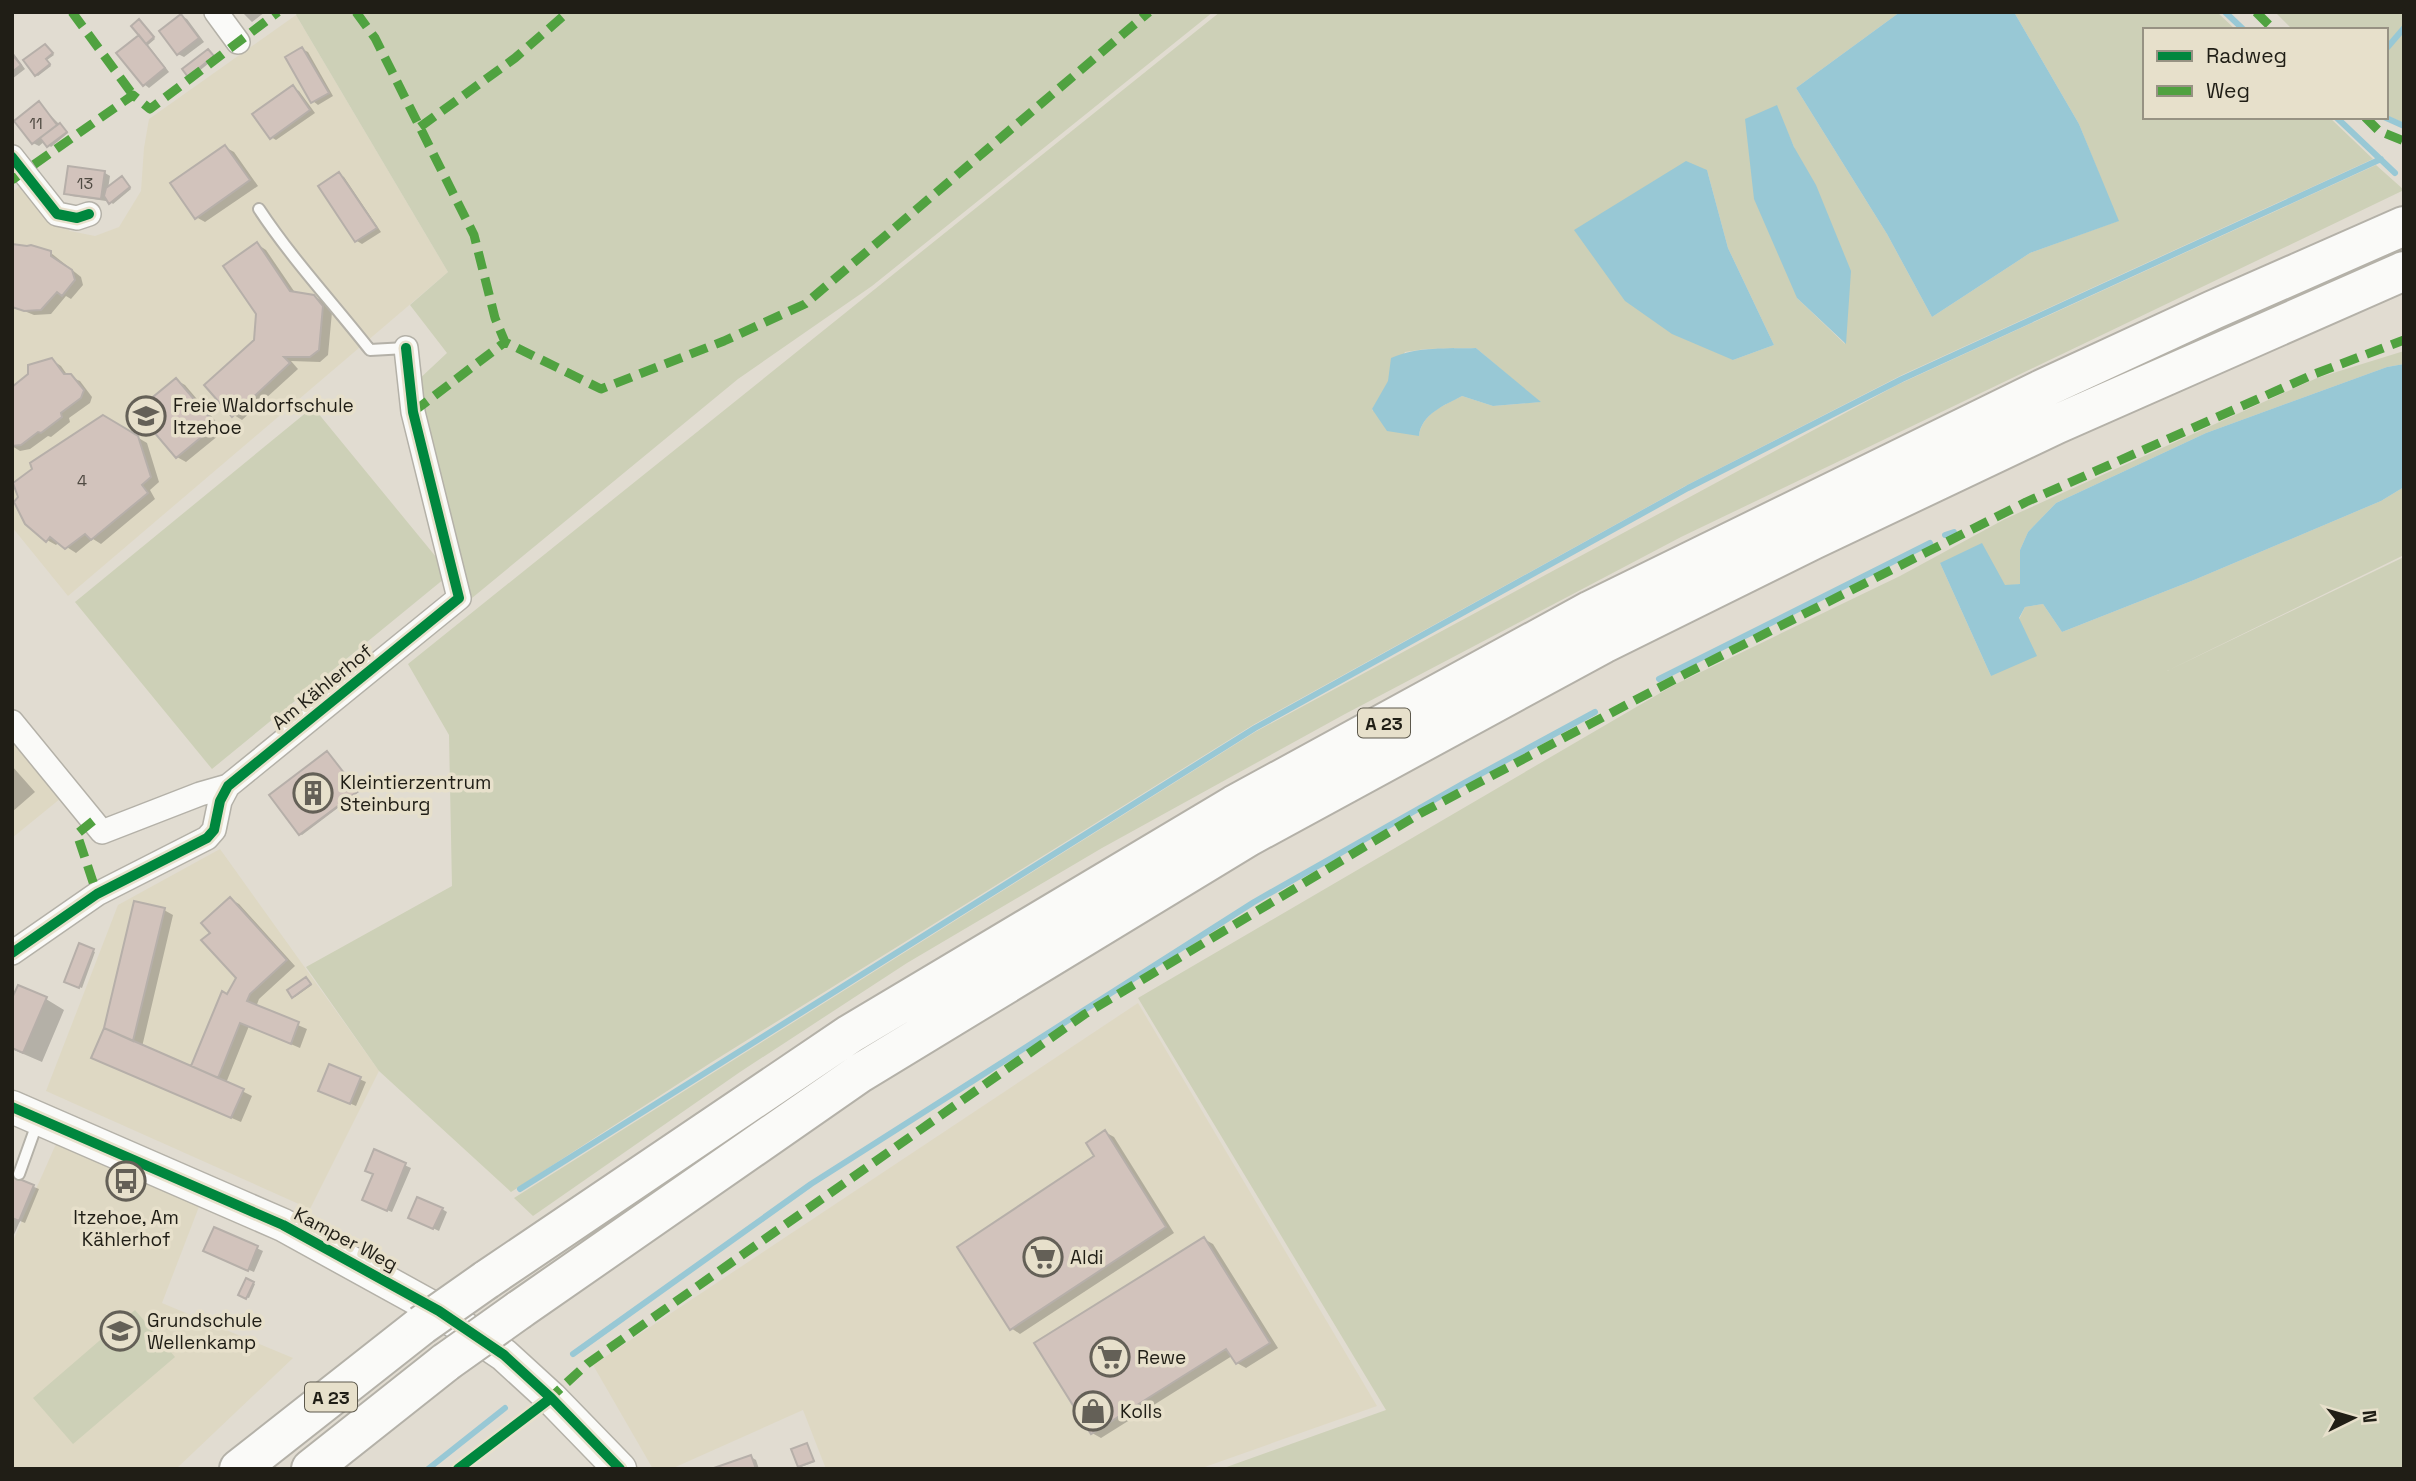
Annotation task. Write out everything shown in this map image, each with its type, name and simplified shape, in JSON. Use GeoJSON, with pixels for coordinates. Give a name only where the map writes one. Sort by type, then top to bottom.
{"type":"FeatureCollection","features":[{"type":"Feature","properties":{"kind":"highway","name":"A 23"},"geometry":{"type":"LineString","coordinates":[[240,1469],[422,1325],[850,1034],[1234,805],[1591,610],[2040,390],[2404,226]]}},
{"type":"Feature","properties":{"kind":"highway","name":"A 23"},"geometry":{"type":"LineString","coordinates":[[311,1469],[446,1362],[860,1073],[1248,837],[1602,644],[1813,540],[2057,424],[2404,271]]}},
{"type":"Feature","properties":{"kind":"main road","name":"Kamper Weg"},"geometry":{"type":"LineString","coordinates":[[26,1113],[284,1225],[439,1311],[503,1355],[551,1398],[620,1469]]}},
{"type":"Feature","properties":{"kind":"street"},"geometry":{"type":"LineString","coordinates":[[216,12],[239,42]]}},
{"type":"Feature","properties":{"kind":"street"},"geometry":{"type":"LineString","coordinates":[[12,156],[57,214],[76,218],[89,214]]}},
{"type":"Feature","properties":{"kind":"street","name":"Am Kählerhof"},"geometry":{"type":"LineString","coordinates":[[228,786],[459,597],[413,412],[406,348]]}},
{"type":"Feature","properties":{"kind":"street"},"geometry":{"type":"LineString","coordinates":[[12,722],[102,832],[228,786]]}},
{"type":"Feature","properties":{"kind":"street"},"geometry":{"type":"LineString","coordinates":[[12,953],[97,894],[207,838],[214,830],[220,801],[228,786]]}},
{"type":"Feature","properties":{"kind":"lane"},"geometry":{"type":"LineString","coordinates":[[259,209],[285,249],[370,350],[406,348]]}},
{"type":"Feature","properties":{"kind":"lane"},"geometry":{"type":"LineString","coordinates":[[19,1174],[26,1113]]}},
{"type":"Feature","properties":{"kind":"shaded area","name":"Freie Waldorfschule Itzehoe"},"geometry":{"type":"Polygon","coordinates":[[[296,15],[448,272],[68,596],[12,527],[12,192],[24,183],[53,220],[70,231],[95,236],[119,227],[141,191],[149,119],[296,15]]]}},
{"type":"Feature","properties":{"kind":"shaded area"},"geometry":{"type":"Polygon","coordinates":[[[12,730],[66,794],[12,838],[12,730]]]}},
{"type":"Feature","properties":{"kind":"shaded area"},"geometry":{"type":"Polygon","coordinates":[[[220,849],[379,1071],[310,1209],[46,1091],[118,905],[220,849]]]}},
{"type":"Feature","properties":{"kind":"shaded area"},"geometry":{"type":"Polygon","coordinates":[[[1138,1003],[1377,1406],[1199,1469],[826,1469],[803,1410],[671,1469],[653,1469],[593,1365],[1138,1003]]]}},
{"type":"Feature","properties":{"kind":"shaded area","name":"Grundschule Wellenkamp"},"geometry":{"type":"Polygon","coordinates":[[[56,1144],[200,1204],[162,1303],[293,1358],[176,1469],[12,1469],[12,1243],[56,1144]]]}},
{"type":"Feature","properties":{"kind":"green space"},"geometry":{"type":"Polygon","coordinates":[[[298,12],[1213,12],[872,286],[738,379],[472,598],[416,382],[447,353],[410,305],[448,272],[296,15],[298,12]]]}},
{"type":"Feature","properties":{"kind":"green space"},"geometry":{"type":"Polygon","coordinates":[[[1220,12],[1900,12],[1796,88],[1887,234],[1932,317],[2030,253],[2118,221],[2079,124],[2014,12],[2217,12],[2234,28],[2143,28],[2143,119],[2331,119],[2373,159],[1902,375],[1687,485],[1253,725],[712,1062],[511,1192],[379,1071],[306,967],[452,886],[449,735],[408,664],[1220,12]],[[1776,106],[1797,298],[1845,344],[1794,147],[1776,106]],[[1707,170],[1733,360],[1774,345],[1728,248],[1707,170]],[[1476,348],[1405,352],[1372,410],[1419,436],[1429,416],[1462,396],[1493,406],[1540,402],[1476,348]]]}},
{"type":"Feature","properties":{"kind":"green space"},"geometry":{"type":"Polygon","coordinates":[[[2275,12],[2404,12],[2404,123],[2388,116],[2388,28],[2291,28],[2275,12]]]}},
{"type":"Feature","properties":{"kind":"green space"},"geometry":{"type":"Polygon","coordinates":[[[2376,165],[2404,190],[1681,537],[1345,714],[1102,848],[907,963],[740,1072],[533,1216],[514,1198],[1255,732],[1897,385],[2376,165]]]}},
{"type":"Feature","properties":{"kind":"green space"},"geometry":{"type":"Polygon","coordinates":[[[2404,351],[2404,364],[2387,367],[2206,433],[2056,503],[2028,532],[2020,550],[2021,584],[2005,586],[1940,563],[1991,676],[2025,607],[2043,604],[2062,632],[2381,501],[2404,487],[2404,555],[2167,671],[2404,557],[2404,1469],[1221,1469],[1386,1410],[1138,998],[1674,685],[1900,576],[2005,519],[2317,378],[2404,351]]]}},
{"type":"Feature","properties":{"kind":"green space"},"geometry":{"type":"Polygon","coordinates":[[[313,407],[450,574],[212,769],[75,602],[313,407]]]}},
{"type":"Feature","properties":{"kind":"green space"},"geometry":{"type":"Polygon","coordinates":[[[135,1310],[175,1357],[73,1444],[33,1398],[135,1310]]]}},
{"type":"Feature","properties":{"kind":"water"},"geometry":{"type":"Polygon","coordinates":[[[1900,12],[2014,12],[2079,124],[2119,221],[2030,253],[1932,317],[1887,234],[1796,88],[1900,12]]]}},
{"type":"Feature","properties":{"kind":"water"},"geometry":{"type":"Polygon","coordinates":[[[1777,105],[1794,147],[1816,185],[1851,271],[1846,344],[1797,298],[1754,199],[1745,119],[1777,105]]]}},
{"type":"Feature","properties":{"kind":"water"},"geometry":{"type":"Polygon","coordinates":[[[1686,161],[1707,170],[1728,248],[1774,345],[1733,360],[1672,334],[1625,301],[1574,230],[1686,161]]]}},
{"type":"Feature","properties":{"kind":"water"},"geometry":{"type":"Polygon","coordinates":[[[1476,348],[1541,402],[1493,406],[1462,396],[1429,416],[1419,436],[1387,431],[1372,409],[1388,381],[1391,358],[1422,350],[1476,348]]]}},
{"type":"Feature","properties":{"kind":"water"},"geometry":{"type":"Polygon","coordinates":[[[2404,364],[2404,487],[2381,501],[2062,632],[2043,604],[2025,607],[2019,618],[2037,656],[1991,676],[1940,563],[1982,543],[2005,585],[2020,584],[2020,550],[2028,532],[2056,503],[2206,433],[2387,367],[2404,364]]]}},
{"type":"Feature","properties":{"kind":"building"},"geometry":{"type":"Polygon","coordinates":[[[181,14],[199,38],[177,55],[159,31],[181,14]]]}},
{"type":"Feature","properties":{"kind":"building"},"geometry":{"type":"Polygon","coordinates":[[[139,19],[154,37],[146,44],[131,26],[139,19]]]}},
{"type":"Feature","properties":{"kind":"building"},"geometry":{"type":"Polygon","coordinates":[[[139,35],[165,68],[143,86],[116,53],[139,35]]]}},
{"type":"Feature","properties":{"kind":"building"},"geometry":{"type":"Polygon","coordinates":[[[45,44],[53,53],[46,59],[50,64],[35,76],[23,60],[45,44]]]}},
{"type":"Feature","properties":{"kind":"building"},"geometry":{"type":"Polygon","coordinates":[[[302,47],[329,93],[311,103],[285,57],[302,47]]]}},
{"type":"Feature","properties":{"kind":"building"},"geometry":{"type":"Polygon","coordinates":[[[208,49],[214,56],[188,77],[182,69],[208,49]]]}},
{"type":"Feature","properties":{"kind":"building"},"geometry":{"type":"Polygon","coordinates":[[[12,54],[21,65],[12,72],[12,54]]]}},
{"type":"Feature","properties":{"kind":"building"},"geometry":{"type":"Polygon","coordinates":[[[293,85],[310,110],[270,139],[252,114],[293,85]]]}},
{"type":"Feature","properties":{"kind":"building"},"geometry":{"type":"Polygon","coordinates":[[[39,101],[57,125],[32,144],[14,121],[39,101]]]}},
{"type":"Feature","properties":{"kind":"building"},"geometry":{"type":"Polygon","coordinates":[[[60,123],[67,132],[47,147],[40,138],[60,123]]]}},
{"type":"Feature","properties":{"kind":"building"},"geometry":{"type":"Polygon","coordinates":[[[225,145],[250,180],[195,219],[170,183],[225,145]]]}},
{"type":"Feature","properties":{"kind":"building"},"geometry":{"type":"Polygon","coordinates":[[[68,166],[105,171],[101,199],[64,194],[68,166]]]}},
{"type":"Feature","properties":{"kind":"building"},"geometry":{"type":"Polygon","coordinates":[[[339,172],[377,228],[355,242],[318,186],[339,172]]]}},
{"type":"Feature","properties":{"kind":"building"},"geometry":{"type":"Polygon","coordinates":[[[122,176],[130,187],[109,204],[104,196],[106,188],[122,176]]]}},
{"type":"Feature","properties":{"kind":"building"},"geometry":{"type":"Polygon","coordinates":[[[257,242],[290,291],[314,295],[323,306],[319,350],[310,357],[284,357],[290,363],[232,417],[204,385],[254,340],[256,314],[223,266],[257,242]]]}},
{"type":"Feature","properties":{"kind":"building"},"geometry":{"type":"Polygon","coordinates":[[[12,244],[31,245],[51,251],[51,256],[72,270],[75,280],[62,296],[57,292],[41,310],[24,311],[12,307],[12,244]]]}},
{"type":"Feature","properties":{"kind":"building"},"geometry":{"type":"Polygon","coordinates":[[[52,358],[64,374],[71,374],[84,390],[81,398],[41,433],[38,432],[21,445],[12,446],[12,387],[28,374],[28,365],[52,358]]]}},
{"type":"Feature","properties":{"kind":"building"},"geometry":{"type":"Polygon","coordinates":[[[176,378],[216,425],[176,458],[136,411],[176,378]]]}},
{"type":"Feature","properties":{"kind":"building"},"geometry":{"type":"Polygon","coordinates":[[[103,415],[138,436],[151,477],[142,485],[148,493],[91,540],[85,534],[65,549],[50,537],[46,542],[25,524],[14,502],[18,497],[13,483],[32,469],[30,463],[103,415]]]}},
{"type":"Feature","properties":{"kind":"building","name":"Kleintierzentrum Steinburg"},"geometry":{"type":"Polygon","coordinates":[[[327,751],[358,791],[299,835],[269,795],[327,751]]]}},
{"type":"Feature","properties":{"kind":"building"},"geometry":{"type":"Polygon","coordinates":[[[230,897],[287,960],[250,994],[247,1001],[299,1022],[291,1044],[240,1023],[218,1078],[191,1066],[222,991],[227,994],[236,978],[201,940],[210,933],[201,923],[230,897]]]}},
{"type":"Feature","properties":{"kind":"building"},"geometry":{"type":"Polygon","coordinates":[[[134,901],[165,908],[133,1041],[104,1028],[134,901]]]}},
{"type":"Feature","properties":{"kind":"building"},"geometry":{"type":"Polygon","coordinates":[[[79,943],[94,949],[79,988],[64,982],[79,943]]]}},
{"type":"Feature","properties":{"kind":"building"},"geometry":{"type":"Polygon","coordinates":[[[306,977],[311,984],[292,998],[287,990],[306,977]]]}},
{"type":"Feature","properties":{"kind":"building"},"geometry":{"type":"Polygon","coordinates":[[[18,985],[47,997],[23,1053],[12,1048],[12,998],[18,985]]]}},
{"type":"Feature","properties":{"kind":"building"},"geometry":{"type":"Polygon","coordinates":[[[104,1028],[244,1089],[231,1118],[91,1058],[104,1028]]]}},
{"type":"Feature","properties":{"kind":"building"},"geometry":{"type":"Polygon","coordinates":[[[329,1064],[361,1077],[350,1104],[318,1091],[329,1064]]]}},
{"type":"Feature","properties":{"kind":"building"},"geometry":{"type":"Polygon","coordinates":[[[1105,1130],[1166,1227],[1010,1330],[957,1247],[1094,1156],[1086,1143],[1105,1130]]]}},
{"type":"Feature","properties":{"kind":"building"},"geometry":{"type":"Polygon","coordinates":[[[374,1149],[406,1163],[387,1211],[362,1200],[373,1174],[365,1171],[374,1149]]]}},
{"type":"Feature","properties":{"kind":"building"},"geometry":{"type":"Polygon","coordinates":[[[12,1176],[34,1185],[19,1221],[12,1218],[12,1176]]]}},
{"type":"Feature","properties":{"kind":"building"},"geometry":{"type":"Polygon","coordinates":[[[417,1197],[443,1208],[433,1229],[408,1218],[417,1197]]]}},
{"type":"Feature","properties":{"kind":"building"},"geometry":{"type":"Polygon","coordinates":[[[214,1227],[258,1246],[248,1271],[203,1251],[214,1227]]]}},
{"type":"Feature","properties":{"kind":"building"},"geometry":{"type":"Polygon","coordinates":[[[1204,1237],[1270,1343],[1236,1364],[1226,1349],[1091,1434],[1034,1343],[1204,1237]]]}},
{"type":"Feature","properties":{"kind":"building"},"geometry":{"type":"Polygon","coordinates":[[[246,1278],[254,1282],[246,1299],[238,1295],[246,1278]]]}},
{"type":"Feature","properties":{"kind":"building"},"geometry":{"type":"Polygon","coordinates":[[[807,1443],[814,1461],[798,1467],[791,1449],[807,1443]]]}},
{"type":"Feature","properties":{"kind":"building"},"geometry":{"type":"Polygon","coordinates":[[[751,1455],[756,1469],[711,1469],[751,1455]]]}},
{"type":"Feature","properties":{"kind":"waterway"},"geometry":{"type":"LineString","coordinates":[[2225,12],[2242,28]]}},
{"type":"Feature","properties":{"kind":"waterway"},"geometry":{"type":"LineString","coordinates":[[2388,47],[2404,28]]}},
{"type":"Feature","properties":{"kind":"waterway"},"geometry":{"type":"LineString","coordinates":[[2338,119],[2395,173]]}},
{"type":"Feature","properties":{"kind":"waterway"},"geometry":{"type":"LineString","coordinates":[[2388,119],[2404,126]]}},
{"type":"Feature","properties":{"kind":"waterway"},"geometry":{"type":"LineString","coordinates":[[520,1189],[1255,728],[1688,488],[1902,379],[2381,159]]}},
{"type":"Feature","properties":{"kind":"waterway"},"geometry":{"type":"LineString","coordinates":[[1945,535],[1954,532]]}},
{"type":"Feature","properties":{"kind":"waterway"},"geometry":{"type":"LineString","coordinates":[[1659,679],[1930,543]]}},
{"type":"Feature","properties":{"kind":"waterway"},"geometry":{"type":"LineString","coordinates":[[573,1354],[811,1184],[1254,902],[1595,712]]}},
{"type":"Feature","properties":{"kind":"waterway"},"geometry":{"type":"LineString","coordinates":[[428,1469],[505,1408]]}},
{"type":"Feature","properties":{"kind":"marked path"},"geometry":{"type":"LineString","coordinates":[[72,12],[133,95]]}},
{"type":"Feature","properties":{"kind":"marked path"},"geometry":{"type":"LineString","coordinates":[[12,180],[133,95],[150,109],[278,12]]}},
{"type":"Feature","properties":{"kind":"marked path"},"geometry":{"type":"LineString","coordinates":[[356,12],[375,38],[474,235],[495,318],[505,342],[601,389],[724,341],[805,304],[1149,12]]}},
{"type":"Feature","properties":{"kind":"marked path"},"geometry":{"type":"LineString","coordinates":[[420,127],[515,58],[568,12]]}},
{"type":"Feature","properties":{"kind":"marked path"},"geometry":{"type":"LineString","coordinates":[[2256,12],[2272,28]]}},
{"type":"Feature","properties":{"kind":"marked path"},"geometry":{"type":"LineString","coordinates":[[2367,119],[2379,131],[2404,141]]}},
{"type":"Feature","properties":{"kind":"marked path"},"geometry":{"type":"LineString","coordinates":[[547,1401],[587,1364],[1085,1014],[1421,813],[1685,674],[2026,502],[2312,375],[2404,340]]}},
{"type":"Feature","properties":{"kind":"marked path"},"geometry":{"type":"LineString","coordinates":[[413,412],[505,342]]}},
{"type":"Feature","properties":{"kind":"marked path"},"geometry":{"type":"LineString","coordinates":[[93,821],[77,834],[97,894]]}},
{"type":"Feature","properties":{"kind":"cycle path"},"geometry":{"type":"LineString","coordinates":[[12,157],[57,214],[77,218],[89,214]]}},
{"type":"Feature","properties":{"kind":"cycle path"},"geometry":{"type":"LineString","coordinates":[[12,953],[97,894],[207,838],[214,830],[220,801],[228,786],[459,598],[413,412],[406,348]]}},
{"type":"Feature","properties":{"kind":"cycle path"},"geometry":{"type":"LineString","coordinates":[[12,1107],[283,1225],[439,1311],[504,1355],[551,1398],[620,1469]]}},
{"type":"Feature","properties":{"kind":"cycle path"},"geometry":{"type":"LineString","coordinates":[[458,1469],[551,1398]]}},
{"type":"Feature","properties":{"kind":"place","name":"Freie Waldorfschule Itzehoe"},"geometry":{"type":"Point","coordinates":[146,416]}},
{"type":"Feature","properties":{"kind":"place","name":"Kleintierzentrum Steinburg"},"geometry":{"type":"Point","coordinates":[313,793]}},
{"type":"Feature","properties":{"kind":"place","name":"Itzehoe, Am Kählerhof"},"geometry":{"type":"Point","coordinates":[126,1181]}},
{"type":"Feature","properties":{"kind":"place","name":"Aldi"},"geometry":{"type":"Point","coordinates":[1043,1257]}},
{"type":"Feature","properties":{"kind":"place","name":"Grundschule Wellenkamp"},"geometry":{"type":"Point","coordinates":[120,1331]}},
{"type":"Feature","properties":{"kind":"place","name":"Rewe"},"geometry":{"type":"Point","coordinates":[1110,1357]}},
{"type":"Feature","properties":{"kind":"place","name":"Kolls"},"geometry":{"type":"Point","coordinates":[1093,1411]}}]}
